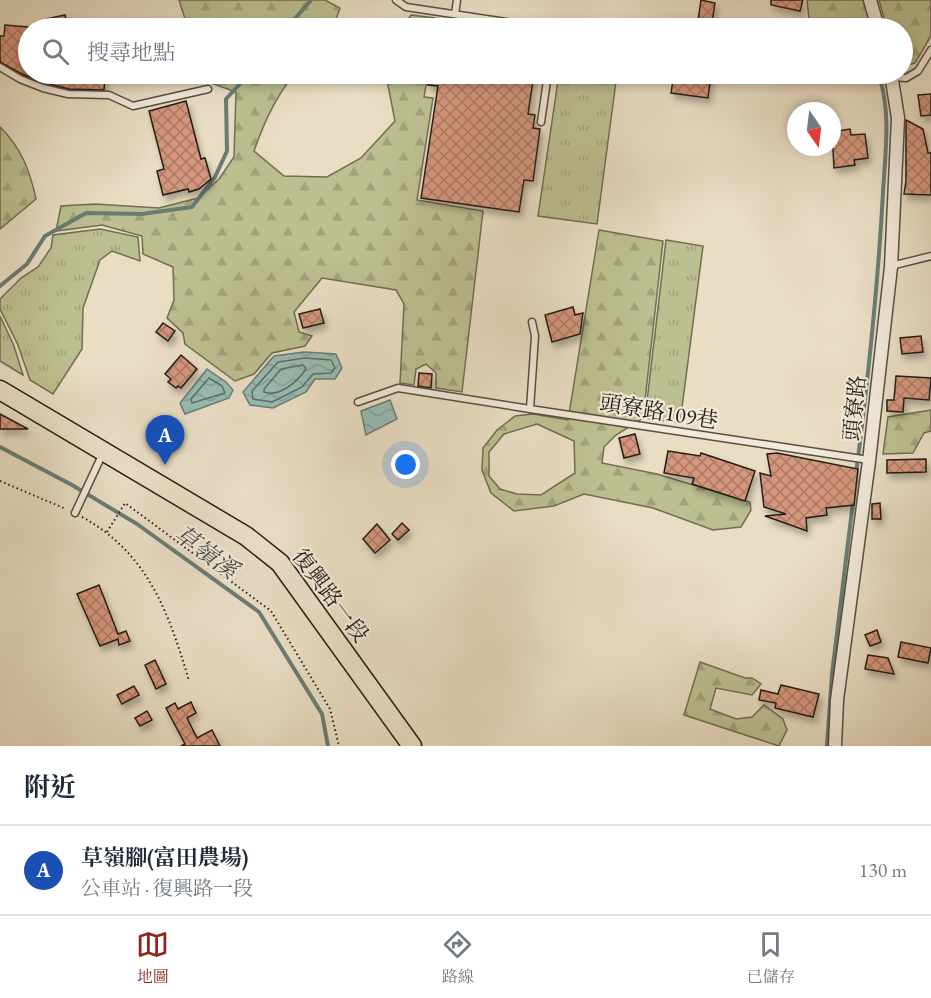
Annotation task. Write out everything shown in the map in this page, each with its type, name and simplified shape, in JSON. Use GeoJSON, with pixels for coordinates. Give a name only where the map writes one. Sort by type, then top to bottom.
{"type":"FeatureCollection","features":[{"type":"Feature","properties":{"kind":"main road","name":"復興路一段"},"geometry":{"type":"LineString","coordinates":[[0,390],[246,536],[280,563],[412,746]]}},
{"type":"Feature","properties":{"kind":"street"},"geometry":{"type":"LineString","coordinates":[[870,0],[875,18]]}},
{"type":"Feature","properties":{"kind":"street","name":"頭寮路"},"geometry":{"type":"LineString","coordinates":[[835,746],[837,700],[869,460],[891,267],[898,118],[892,84]]}},
{"type":"Feature","properties":{"kind":"lane"},"geometry":{"type":"LineString","coordinates":[[396,0],[406,7],[481,18]]}},
{"type":"Feature","properties":{"kind":"lane"},"geometry":{"type":"LineString","coordinates":[[455,14],[457,0]]}},
{"type":"Feature","properties":{"kind":"lane"},"geometry":{"type":"LineString","coordinates":[[913,74],[918,71],[931,50]]}},
{"type":"Feature","properties":{"kind":"lane"},"geometry":{"type":"LineString","coordinates":[[0,67],[18,78]]}},
{"type":"Feature","properties":{"kind":"lane"},"geometry":{"type":"LineString","coordinates":[[33,84],[68,94],[109,95],[134,105],[208,89]]}},
{"type":"Feature","properties":{"kind":"lane"},"geometry":{"type":"LineString","coordinates":[[541,122],[547,84]]}},
{"type":"Feature","properties":{"kind":"lane"},"geometry":{"type":"LineString","coordinates":[[891,267],[931,256]]}},
{"type":"Feature","properties":{"kind":"lane"},"geometry":{"type":"LineString","coordinates":[[530,409],[536,336],[532,321]]}},
{"type":"Feature","properties":{"kind":"lane","name":"頭寮路109巷"},"geometry":{"type":"LineString","coordinates":[[358,402],[398,388],[869,460]]}},
{"type":"Feature","properties":{"kind":"lane"},"geometry":{"type":"LineString","coordinates":[[75,513],[104,451]]}},
{"type":"Feature","properties":{"kind":"path"},"geometry":{"type":"LineString","coordinates":[[0,481],[75,513],[108,532],[132,554],[153,586],[177,641],[189,681]]}},
{"type":"Feature","properties":{"kind":"path"},"geometry":{"type":"LineString","coordinates":[[108,532],[126,503],[271,611],[330,708],[339,746]]}},
{"type":"Feature","properties":{"kind":"green space"},"geometry":{"type":"Polygon","coordinates":[[[179,0],[325,0],[340,8],[336,18],[185,18],[179,0]]]}},
{"type":"Feature","properties":{"kind":"green space"},"geometry":{"type":"Polygon","coordinates":[[[807,0],[863,0],[869,18],[809,18],[807,0]]]}},
{"type":"Feature","properties":{"kind":"green space"},"geometry":{"type":"Polygon","coordinates":[[[879,0],[931,0],[931,36],[915,63],[913,64],[913,18],[884,18],[879,0]]]}},
{"type":"Feature","properties":{"kind":"green space"},"geometry":{"type":"Polygon","coordinates":[[[411,15],[435,18],[409,18],[411,15]]]}},
{"type":"Feature","properties":{"kind":"green space"},"geometry":{"type":"Polygon","coordinates":[[[214,84],[287,84],[271,111],[254,151],[284,176],[327,177],[361,158],[395,121],[388,84],[426,84],[424,97],[433,98],[417,200],[483,211],[462,392],[436,388],[436,373],[426,364],[416,369],[414,385],[400,383],[404,304],[396,290],[322,278],[294,312],[299,332],[312,336],[305,346],[272,353],[254,374],[235,381],[185,344],[183,333],[167,318],[174,300],[173,267],[143,254],[142,236],[102,225],[56,231],[61,206],[95,204],[159,208],[198,198],[219,179],[234,157],[236,92],[214,84]]]}},
{"type":"Feature","properties":{"kind":"green space"},"geometry":{"type":"Polygon","coordinates":[[[558,84],[616,84],[597,224],[538,216],[558,84]]]}},
{"type":"Feature","properties":{"kind":"green space"},"geometry":{"type":"Polygon","coordinates":[[[0,127],[14,143],[24,160],[36,199],[0,229],[0,127]]]}},
{"type":"Feature","properties":{"kind":"green space"},"geometry":{"type":"Polygon","coordinates":[[[100,229],[138,237],[140,261],[112,251],[100,260],[83,308],[82,349],[53,394],[30,380],[18,345],[0,309],[0,299],[21,278],[38,267],[51,248],[53,235],[100,229]]]}},
{"type":"Feature","properties":{"kind":"green space"},"geometry":{"type":"Polygon","coordinates":[[[599,230],[663,241],[643,418],[616,435],[604,447],[602,463],[657,474],[750,502],[751,510],[741,527],[713,530],[653,508],[584,494],[554,506],[514,511],[491,493],[482,470],[483,448],[497,430],[515,416],[533,414],[568,420],[599,230]],[[537,424],[504,434],[489,452],[489,476],[500,489],[517,494],[541,495],[575,473],[574,441],[537,424]]]}},
{"type":"Feature","properties":{"kind":"green space"},"geometry":{"type":"Polygon","coordinates":[[[666,240],[703,246],[680,423],[645,418],[666,240]]]}},
{"type":"Feature","properties":{"kind":"green space"},"geometry":{"type":"Polygon","coordinates":[[[0,316],[14,346],[23,375],[0,361],[0,316]]]}},
{"type":"Feature","properties":{"kind":"green space"},"geometry":{"type":"Polygon","coordinates":[[[931,410],[931,431],[924,433],[913,453],[883,454],[888,417],[931,410]]]}},
{"type":"Feature","properties":{"kind":"green space"},"geometry":{"type":"Polygon","coordinates":[[[700,662],[745,678],[752,678],[761,684],[752,695],[716,688],[710,709],[736,719],[752,717],[764,705],[783,719],[787,730],[779,746],[684,715],[700,662]]]}},
{"type":"Feature","properties":{"kind":"water"},"geometry":{"type":"Polygon","coordinates":[[[304,352],[336,354],[342,368],[335,379],[315,379],[306,392],[273,408],[250,405],[243,392],[274,356],[304,352]]]}},
{"type":"Feature","properties":{"kind":"water"},"geometry":{"type":"Polygon","coordinates":[[[207,369],[226,382],[233,390],[229,398],[185,414],[180,403],[207,369]]]}},
{"type":"Feature","properties":{"kind":"water"},"geometry":{"type":"Polygon","coordinates":[[[390,400],[397,419],[366,435],[361,411],[390,400]]]}},
{"type":"Feature","properties":{"kind":"building"},"geometry":{"type":"Polygon","coordinates":[[[701,0],[715,3],[713,18],[698,18],[701,0]]]}},
{"type":"Feature","properties":{"kind":"building"},"geometry":{"type":"Polygon","coordinates":[[[771,0],[803,0],[800,11],[771,5],[771,0]]]}},
{"type":"Feature","properties":{"kind":"building"},"geometry":{"type":"Polygon","coordinates":[[[5,25],[18,26],[18,72],[0,62],[0,36],[4,36],[5,25]]]}},
{"type":"Feature","properties":{"kind":"building"},"geometry":{"type":"Polygon","coordinates":[[[49,84],[105,84],[104,90],[69,89],[49,84]]]}},
{"type":"Feature","properties":{"kind":"building"},"geometry":{"type":"Polygon","coordinates":[[[532,84],[528,114],[535,115],[533,128],[540,129],[533,181],[524,180],[519,212],[421,198],[438,86],[428,85],[532,84]]]}},
{"type":"Feature","properties":{"kind":"building"},"geometry":{"type":"Polygon","coordinates":[[[672,84],[710,84],[708,98],[671,93],[672,84]]]}},
{"type":"Feature","properties":{"kind":"building"},"geometry":{"type":"Polygon","coordinates":[[[931,94],[931,115],[921,116],[918,95],[931,94]]]}},
{"type":"Feature","properties":{"kind":"building"},"geometry":{"type":"Polygon","coordinates":[[[186,101],[201,159],[205,158],[211,179],[199,189],[189,192],[188,189],[163,195],[157,171],[164,169],[149,111],[186,101]]]}},
{"type":"Feature","properties":{"kind":"building"},"geometry":{"type":"Polygon","coordinates":[[[906,120],[923,129],[928,153],[931,153],[931,195],[904,194],[906,120]]]}},
{"type":"Feature","properties":{"kind":"building"},"geometry":{"type":"Polygon","coordinates":[[[850,129],[851,135],[865,134],[868,158],[854,160],[855,165],[834,168],[833,156],[841,156],[841,130],[850,129]]]}},
{"type":"Feature","properties":{"kind":"building"},"geometry":{"type":"Polygon","coordinates":[[[573,307],[575,315],[583,313],[580,334],[552,342],[545,315],[573,307]]]}},
{"type":"Feature","properties":{"kind":"building"},"geometry":{"type":"Polygon","coordinates":[[[320,309],[324,323],[303,328],[299,314],[320,309]]]}},
{"type":"Feature","properties":{"kind":"building"},"geometry":{"type":"Polygon","coordinates":[[[163,323],[175,331],[168,341],[156,332],[163,323]]]}},
{"type":"Feature","properties":{"kind":"building"},"geometry":{"type":"Polygon","coordinates":[[[921,336],[923,352],[902,354],[900,338],[921,336]]]}},
{"type":"Feature","properties":{"kind":"building"},"geometry":{"type":"Polygon","coordinates":[[[181,355],[197,369],[181,388],[178,386],[176,388],[168,382],[171,379],[165,374],[181,355]]]}},
{"type":"Feature","properties":{"kind":"building"},"geometry":{"type":"Polygon","coordinates":[[[419,373],[432,374],[431,388],[418,386],[419,373]]]}},
{"type":"Feature","properties":{"kind":"building"},"geometry":{"type":"Polygon","coordinates":[[[896,376],[931,378],[929,400],[904,398],[903,412],[887,411],[887,400],[894,400],[896,376]]]}},
{"type":"Feature","properties":{"kind":"building"},"geometry":{"type":"Polygon","coordinates":[[[0,414],[28,429],[0,429],[0,414]]]}},
{"type":"Feature","properties":{"kind":"building"},"geometry":{"type":"Polygon","coordinates":[[[635,434],[640,454],[624,458],[619,438],[635,434]]]}},
{"type":"Feature","properties":{"kind":"building"},"geometry":{"type":"Polygon","coordinates":[[[668,451],[700,456],[701,453],[755,471],[745,501],[692,484],[694,478],[664,473],[668,451]]]}},
{"type":"Feature","properties":{"kind":"building"},"geometry":{"type":"Polygon","coordinates":[[[777,453],[858,469],[854,505],[826,508],[827,515],[806,518],[807,531],[765,516],[786,514],[764,507],[760,473],[771,476],[767,454],[777,453]]]}},
{"type":"Feature","properties":{"kind":"building"},"geometry":{"type":"Polygon","coordinates":[[[926,459],[926,472],[887,473],[887,460],[926,459]]]}},
{"type":"Feature","properties":{"kind":"building"},"geometry":{"type":"Polygon","coordinates":[[[880,503],[881,519],[872,519],[872,504],[880,503]]]}},
{"type":"Feature","properties":{"kind":"building"},"geometry":{"type":"Polygon","coordinates":[[[402,523],[409,530],[398,540],[392,534],[402,523]]]}},
{"type":"Feature","properties":{"kind":"building"},"geometry":{"type":"Polygon","coordinates":[[[377,524],[390,540],[375,553],[363,539],[377,524]]]}},
{"type":"Feature","properties":{"kind":"building"},"geometry":{"type":"Polygon","coordinates":[[[99,585],[118,634],[126,631],[130,641],[119,645],[118,639],[100,646],[77,594],[99,585]]]}},
{"type":"Feature","properties":{"kind":"building"},"geometry":{"type":"Polygon","coordinates":[[[877,630],[881,642],[870,646],[865,635],[877,630]]]}},
{"type":"Feature","properties":{"kind":"building"},"geometry":{"type":"Polygon","coordinates":[[[901,642],[931,648],[928,663],[898,657],[901,642]]]}},
{"type":"Feature","properties":{"kind":"building"},"geometry":{"type":"Polygon","coordinates":[[[868,655],[888,658],[894,674],[865,669],[868,655]]]}},
{"type":"Feature","properties":{"kind":"building"},"geometry":{"type":"Polygon","coordinates":[[[155,660],[166,684],[156,689],[145,665],[155,660]]]}},
{"type":"Feature","properties":{"kind":"building"},"geometry":{"type":"Polygon","coordinates":[[[781,685],[819,694],[813,717],[775,708],[776,703],[759,700],[761,690],[778,694],[781,685]]]}},
{"type":"Feature","properties":{"kind":"building"},"geometry":{"type":"Polygon","coordinates":[[[134,686],[139,695],[122,704],[117,695],[134,686]]]}},
{"type":"Feature","properties":{"kind":"building"},"geometry":{"type":"Polygon","coordinates":[[[191,702],[196,713],[187,718],[197,738],[212,730],[220,746],[181,746],[185,744],[166,708],[175,703],[178,709],[191,702]]]}},
{"type":"Feature","properties":{"kind":"building"},"geometry":{"type":"Polygon","coordinates":[[[147,711],[152,720],[140,726],[135,718],[147,711]]]}},
{"type":"Feature","properties":{"kind":"waterway"},"geometry":{"type":"LineString","coordinates":[[296,18],[311,0]]}},
{"type":"Feature","properties":{"kind":"waterway"},"geometry":{"type":"LineString","coordinates":[[0,286],[27,264],[45,236],[86,213],[142,214],[192,207],[215,177],[227,151],[226,99],[240,84]]}},
{"type":"Feature","properties":{"kind":"waterway"},"geometry":{"type":"LineString","coordinates":[[856,474],[875,298],[886,150],[885,106],[881,84]]}},
{"type":"Feature","properties":{"kind":"waterway","name":"草嶺溪"},"geometry":{"type":"LineString","coordinates":[[0,447],[72,485],[137,524],[259,612],[322,714],[328,746]]}},
{"type":"Feature","properties":{"kind":"waterway"},"geometry":{"type":"LineString","coordinates":[[827,746],[832,674],[853,502]]}},
{"type":"Feature","properties":{"kind":"place","name":"草嶺腳(富田農場)"},"geometry":{"type":"Point","coordinates":[165,465]}}]}
